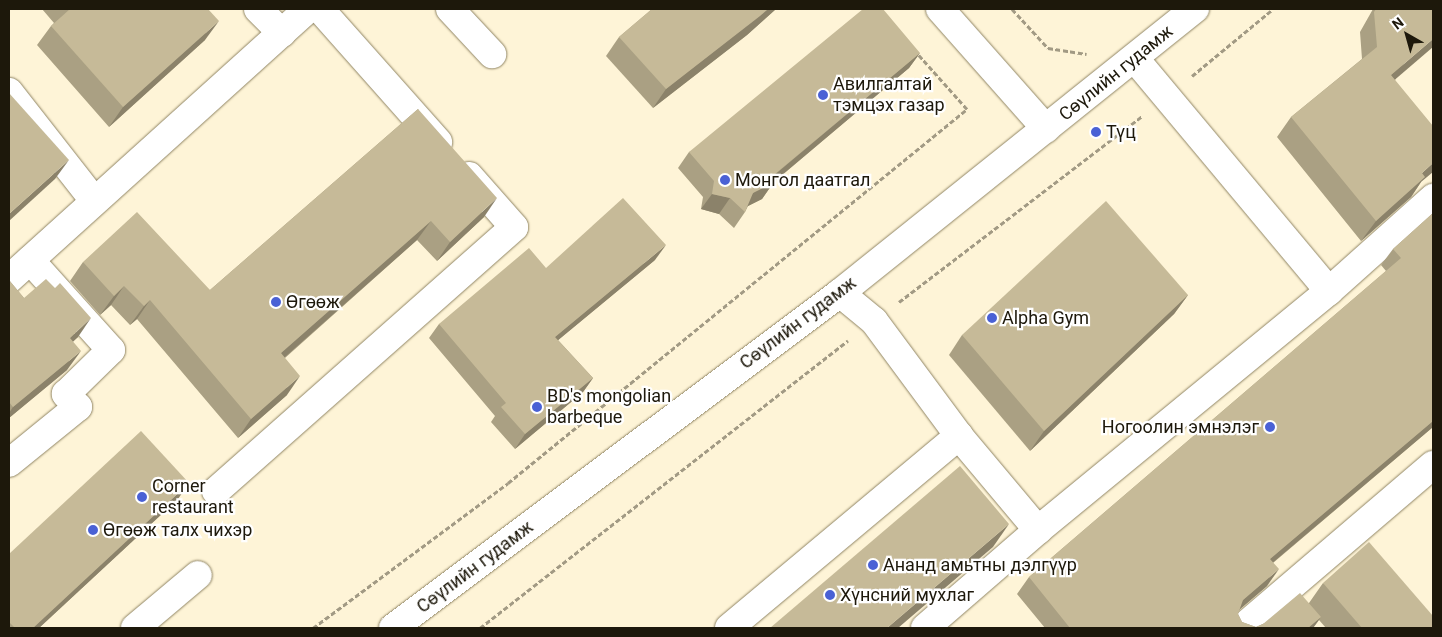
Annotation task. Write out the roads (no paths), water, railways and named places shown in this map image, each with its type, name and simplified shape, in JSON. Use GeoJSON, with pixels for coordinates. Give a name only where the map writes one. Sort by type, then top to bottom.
{"type":"FeatureCollection","features":[{"type":"Feature","properties":{"kind":"street"},"geometry":{"type":"LineString","coordinates":[[258,9],[282,33]]}},
{"type":"Feature","properties":{"kind":"street"},"geometry":{"type":"LineString","coordinates":[[9,279],[93,200],[308,9]]}},
{"type":"Feature","properties":{"kind":"street"},"geometry":{"type":"LineString","coordinates":[[216,492],[514,228],[320,9]]}},
{"type":"Feature","properties":{"kind":"street"},"geometry":{"type":"LineString","coordinates":[[450,9],[492,54]]}},
{"type":"Feature","properties":{"kind":"street"},"geometry":{"type":"LineString","coordinates":[[940,9],[1046,129]]}},
{"type":"Feature","properties":{"kind":"street","name":"Сөүлийн гудамж"},"geometry":{"type":"LineString","coordinates":[[394,628],[840,293],[1135,59],[1195,9]]}},
{"type":"Feature","properties":{"kind":"street"},"geometry":{"type":"LineString","coordinates":[[1135,59],[1330,291]]}},
{"type":"Feature","properties":{"kind":"street"},"geometry":{"type":"LineString","coordinates":[[9,92],[93,200]]}},
{"type":"Feature","properties":{"kind":"street"},"geometry":{"type":"LineString","coordinates":[[925,628],[1038,530],[1330,291],[1433,198]]}},
{"type":"Feature","properties":{"kind":"street"},"geometry":{"type":"LineString","coordinates":[[9,462],[78,407],[66,394],[111,350],[30,260]]}},
{"type":"Feature","properties":{"kind":"street"},"geometry":{"type":"LineString","coordinates":[[840,293],[874,322],[959,436],[1038,530]]}},
{"type":"Feature","properties":{"kind":"street"},"geometry":{"type":"LineString","coordinates":[[729,628],[959,436]]}},
{"type":"Feature","properties":{"kind":"street"},"geometry":{"type":"LineString","coordinates":[[1242,628],[1433,466]]}},
{"type":"Feature","properties":{"kind":"street"},"geometry":{"type":"LineString","coordinates":[[135,628],[198,576]]}},
{"type":"Feature","properties":{"kind":"place","name":"Авилгалтай тэмцэх газар"},"geometry":{"type":"Point","coordinates":[823,95]}},
{"type":"Feature","properties":{"kind":"place","name":"Түц"},"geometry":{"type":"Point","coordinates":[1096,132]}},
{"type":"Feature","properties":{"kind":"place","name":"Монгол даатгал"},"geometry":{"type":"Point","coordinates":[725,180]}},
{"type":"Feature","properties":{"kind":"place","name":"Өгөөж"},"geometry":{"type":"Point","coordinates":[276,302]}},
{"type":"Feature","properties":{"kind":"place","name":"Alpha Gym"},"geometry":{"type":"Point","coordinates":[992,318]}},
{"type":"Feature","properties":{"kind":"place","name":"BD's mongolian barbeque"},"geometry":{"type":"Point","coordinates":[537,407]}},
{"type":"Feature","properties":{"kind":"place","name":"Ногоолин эмнэлэг"},"geometry":{"type":"Point","coordinates":[1270,427]}},
{"type":"Feature","properties":{"kind":"place","name":"Corner restaurant"},"geometry":{"type":"Point","coordinates":[142,497]}},
{"type":"Feature","properties":{"kind":"place","name":"Өгөөж талх чихэр"},"geometry":{"type":"Point","coordinates":[93,530]}},
{"type":"Feature","properties":{"kind":"place","name":"Ананд амьтны дэлгүүр"},"geometry":{"type":"Point","coordinates":[873,565]}},
{"type":"Feature","properties":{"kind":"place","name":"Хүнсний мухлаг"},"geometry":{"type":"Point","coordinates":[830,595]}}]}
